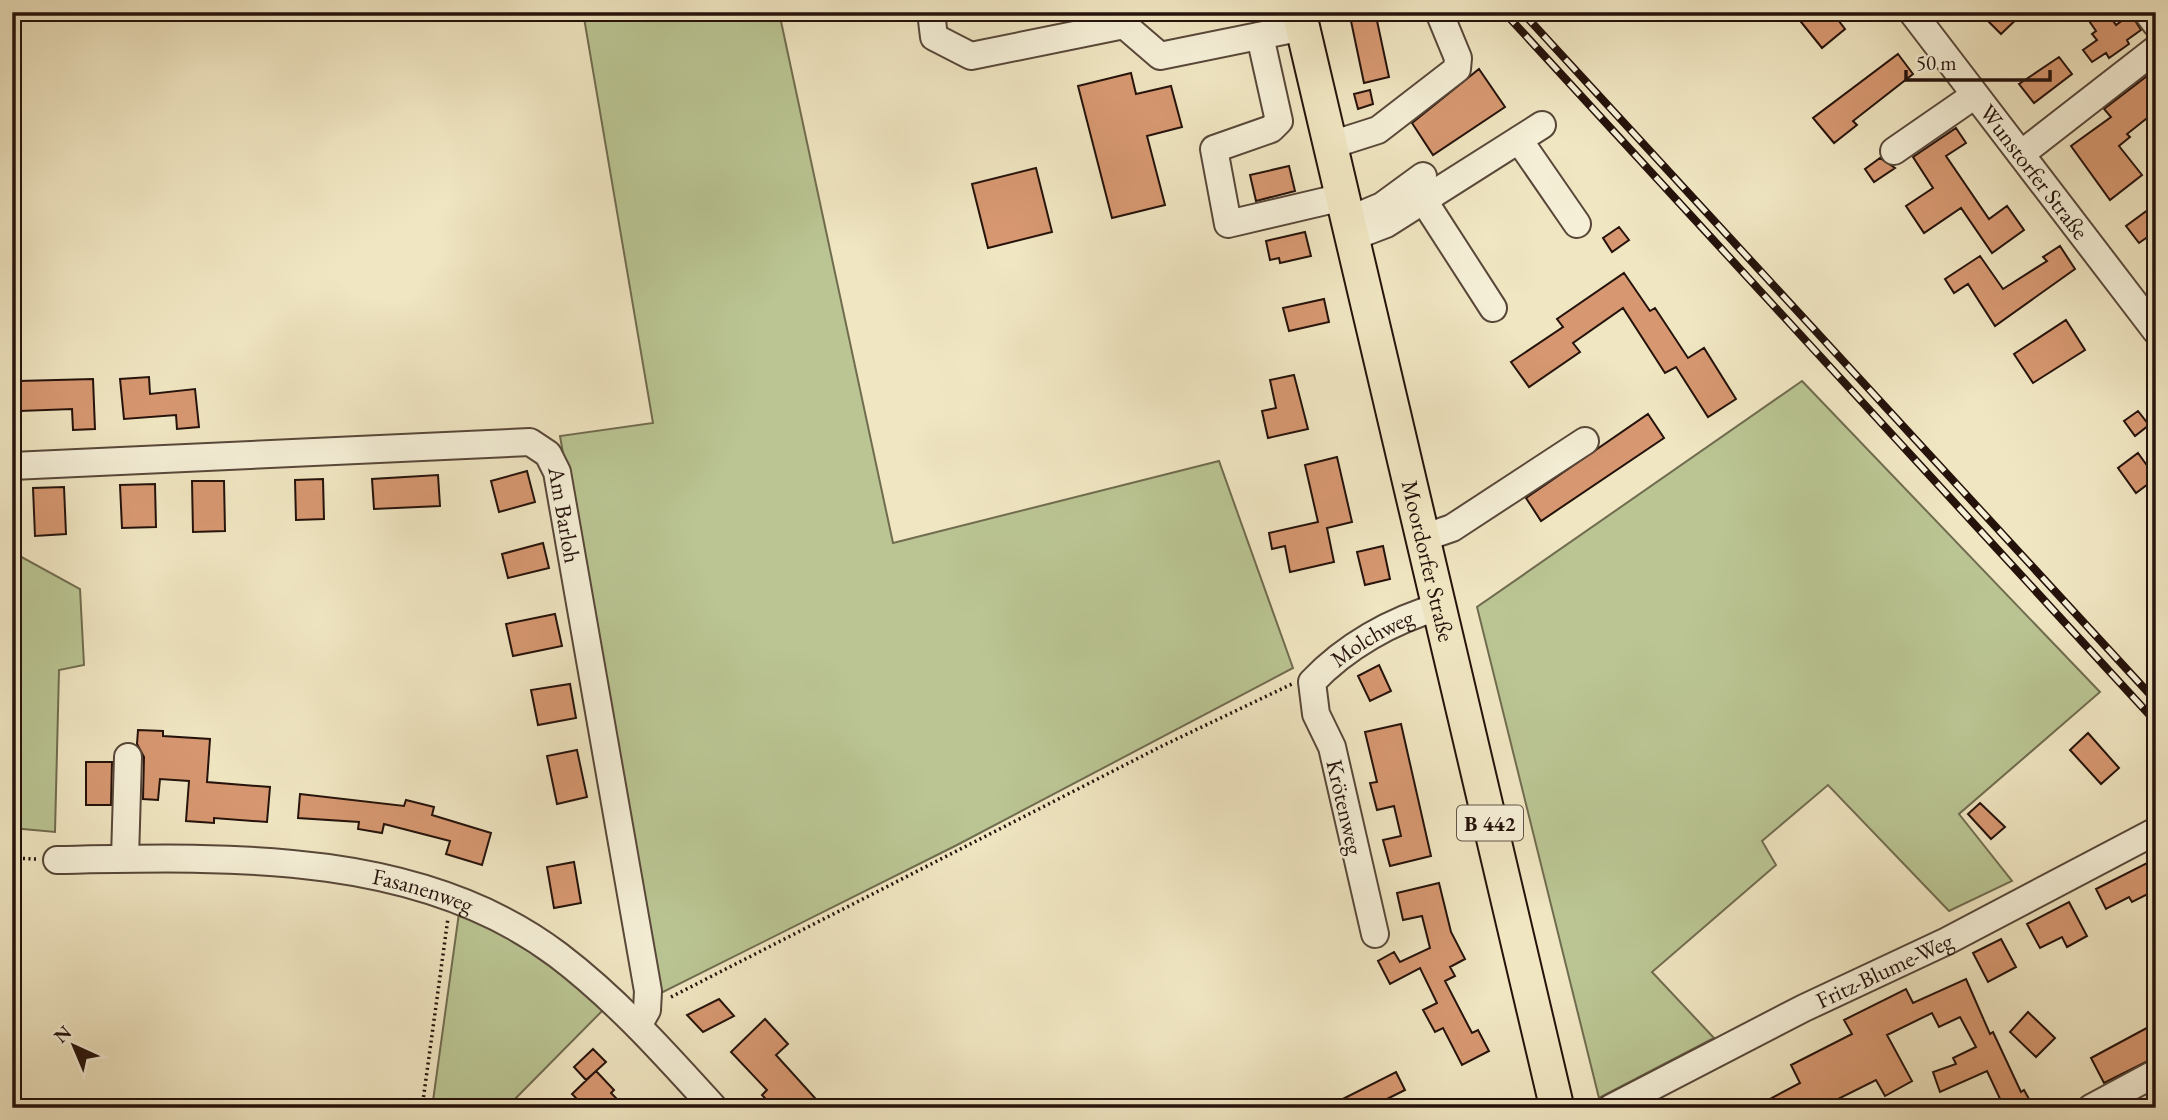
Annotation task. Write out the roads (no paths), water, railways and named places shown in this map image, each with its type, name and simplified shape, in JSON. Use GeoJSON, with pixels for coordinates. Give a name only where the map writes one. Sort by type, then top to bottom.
{"type":"FeatureCollection","features":[{"type":"Feature","properties":{"kind":"main road","name":"Moordorfer Straße"},"geometry":{"type":"LineString","coordinates":[[1301,20],[1557,1108]]}},
{"type":"Feature","properties":{"kind":"street"},"geometry":{"type":"LineString","coordinates":[[931,12],[934,37],[971,56],[1122,19],[1160,56],[1260,36],[1301,20]]}},
{"type":"Feature","properties":{"kind":"street"},"geometry":{"type":"LineString","coordinates":[[1331,145],[1378,130],[1457,69],[1458,58],[1439,12]]}},
{"type":"Feature","properties":{"kind":"street","name":"Wunstorfer Straße"},"geometry":{"type":"LineString","coordinates":[[1912,12],[2156,331]]}},
{"type":"Feature","properties":{"kind":"street"},"geometry":{"type":"LineString","coordinates":[[2147,12],[2156,24]]}},
{"type":"Feature","properties":{"kind":"street"},"geometry":{"type":"LineString","coordinates":[[1260,36],[1279,121],[1271,129],[1214,149],[1228,224],[1348,218],[1386,224],[1424,188],[1519,140],[1542,125]]}},
{"type":"Feature","properties":{"kind":"street"},"geometry":{"type":"LineString","coordinates":[[2021,154],[2156,49]]}},
{"type":"Feature","properties":{"kind":"street"},"geometry":{"type":"LineString","coordinates":[[1894,151],[1975,95]]}},
{"type":"Feature","properties":{"kind":"street"},"geometry":{"type":"LineString","coordinates":[[1519,140],[1577,224]]}},
{"type":"Feature","properties":{"kind":"street"},"geometry":{"type":"LineString","coordinates":[[1424,188],[1493,308]]}},
{"type":"Feature","properties":{"kind":"street"},"geometry":{"type":"LineString","coordinates":[[1423,538],[1452,528],[1585,441]]}},
{"type":"Feature","properties":{"kind":"street","name":"Am Barloh"},"geometry":{"type":"LineString","coordinates":[[12,466],[530,442],[548,454],[556,472],[564,513],[646,977],[643,1018]]}},
{"type":"Feature","properties":{"kind":"street","name":"Molchweg"},"geometry":{"type":"LineString","coordinates":[[1312,682],[1334,659],[1362,642],[1421,612],[1439,607]]}},
{"type":"Feature","properties":{"kind":"street","name":"Krötenweg"},"geometry":{"type":"LineString","coordinates":[[1312,682],[1313,705],[1332,747],[1375,934]]}},
{"type":"Feature","properties":{"kind":"street"},"geometry":{"type":"LineString","coordinates":[[125,858],[128,757]]}},
{"type":"Feature","properties":{"kind":"street","name":"Fritz-Blume-Weg"},"geometry":{"type":"LineString","coordinates":[[1611,1108],[1804,1007],[1947,941],[2156,831]]}},
{"type":"Feature","properties":{"kind":"street","name":"Fasanenweg"},"geometry":{"type":"LineString","coordinates":[[57,860],[222,859],[321,867],[423,888],[492,915],[558,955],[643,1018],[714,1108]]}},
{"type":"Feature","properties":{"kind":"street"},"geometry":{"type":"LineString","coordinates":[[2091,1108],[2156,1073]]}},
{"type":"Feature","properties":{"kind":"railway"},"geometry":{"type":"LineString","coordinates":[[1504,12],[2156,722]]}},
{"type":"Feature","properties":{"kind":"railway"},"geometry":{"type":"LineString","coordinates":[[1522,12],[2156,701]]}}]}
